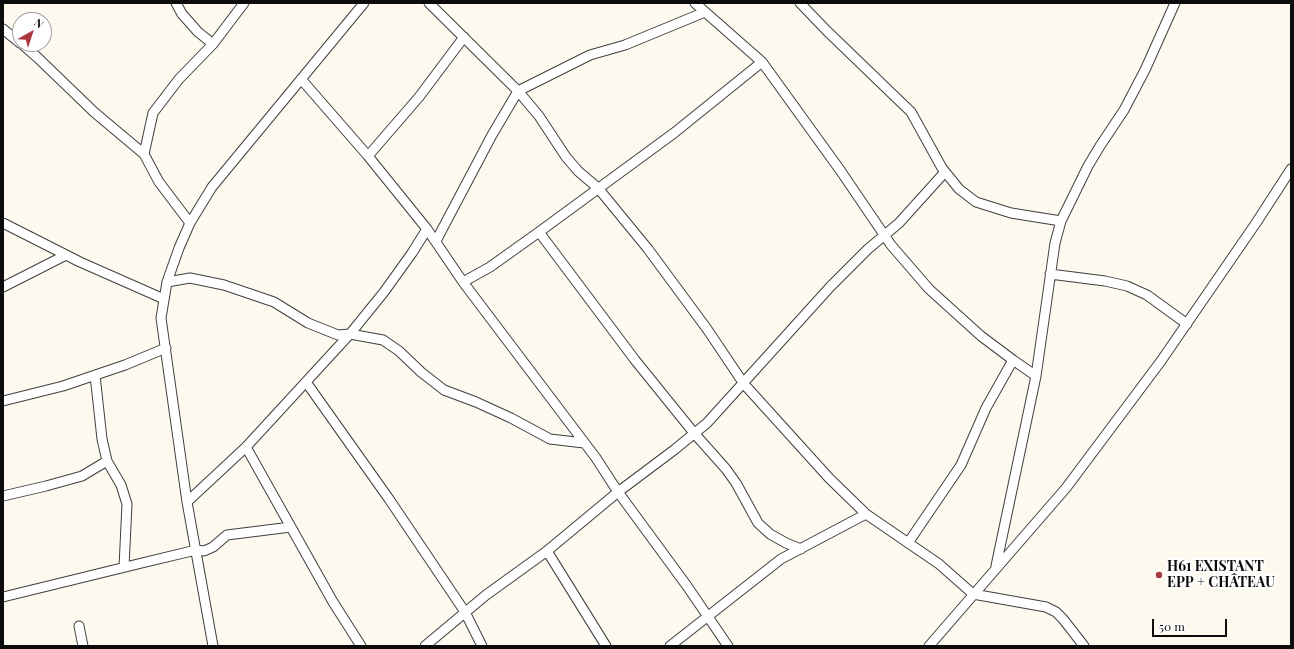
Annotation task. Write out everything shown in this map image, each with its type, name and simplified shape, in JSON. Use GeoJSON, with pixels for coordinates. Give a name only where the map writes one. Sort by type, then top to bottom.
{"type":"FeatureCollection","features":[{"type":"Feature","properties":{"kind":"street"},"geometry":{"type":"LineString","coordinates":[[176,3],[182,14],[198,32],[213,44]]}},
{"type":"Feature","properties":{"kind":"street"},"geometry":{"type":"LineString","coordinates":[[144,154],[153,113],[179,80],[213,44],[244,3]]}},
{"type":"Feature","properties":{"kind":"street"},"geometry":{"type":"LineString","coordinates":[[212,646],[187,502],[161,318],[167,282],[178,248],[190,223],[212,187],[364,3]]}},
{"type":"Feature","properties":{"kind":"street"},"geometry":{"type":"LineString","coordinates":[[429,3],[518,91],[539,116],[566,157],[578,172],[598,188],[648,249],[707,329],[744,384],[829,478],[866,514],[938,564],[973,594],[1046,607],[1056,612],[1063,619],[1084,646]]}},
{"type":"Feature","properties":{"kind":"street"},"geometry":{"type":"LineString","coordinates":[[695,3],[762,62],[840,170],[884,236],[929,288],[981,336],[1036,376]]}},
{"type":"Feature","properties":{"kind":"street"},"geometry":{"type":"LineString","coordinates":[[800,3],[911,112],[945,172],[959,189],[976,202],[1011,213],[1061,221]]}},
{"type":"Feature","properties":{"kind":"street"},"geometry":{"type":"LineString","coordinates":[[996,568],[1036,376],[1054,244],[1061,221],[1088,166],[1124,110],[1145,70],[1175,3]]}},
{"type":"Feature","properties":{"kind":"street"},"geometry":{"type":"LineString","coordinates":[[436,241],[492,135],[518,91],[590,55],[625,45],[706,12]]}},
{"type":"Feature","properties":{"kind":"street"},"geometry":{"type":"LineString","coordinates":[[3,29],[12,36]]}},
{"type":"Feature","properties":{"kind":"street"},"geometry":{"type":"LineString","coordinates":[[368,156],[419,97],[464,37]]}},
{"type":"Feature","properties":{"kind":"street"},"geometry":{"type":"LineString","coordinates":[[31,52],[94,112],[144,154],[159,182],[190,223]]}},
{"type":"Feature","properties":{"kind":"street"},"geometry":{"type":"LineString","coordinates":[[463,282],[490,267],[674,133],[762,62]]}},
{"type":"Feature","properties":{"kind":"street"},"geometry":{"type":"LineString","coordinates":[[301,79],[368,156],[427,229],[463,282],[584,443],[687,586],[728,646]]}},
{"type":"Feature","properties":{"kind":"street"},"geometry":{"type":"LineString","coordinates":[[933,645],[973,594],[1038,522],[1066,488],[1161,361],[1291,169]]}},
{"type":"Feature","properties":{"kind":"street"},"geometry":{"type":"LineString","coordinates":[[425,646],[486,595],[547,551],[618,492],[707,423],[744,384],[830,287],[868,250],[899,223],[945,172]]}},
{"type":"Feature","properties":{"kind":"street"},"geometry":{"type":"LineString","coordinates":[[3,223],[66,255],[164,300]]}},
{"type":"Feature","properties":{"kind":"street"},"geometry":{"type":"LineString","coordinates":[[187,502],[246,447],[350,334],[384,292],[427,229]]}},
{"type":"Feature","properties":{"kind":"street"},"geometry":{"type":"LineString","coordinates":[[539,232],[635,360],[694,433],[726,469],[736,483],[758,523],[770,534],[786,544],[801,549]]}},
{"type":"Feature","properties":{"kind":"street"},"geometry":{"type":"LineString","coordinates":[[3,287],[66,255]]}},
{"type":"Feature","properties":{"kind":"street"},"geometry":{"type":"LineString","coordinates":[[1050,274],[1105,281],[1127,286],[1147,295],[1187,324]]}},
{"type":"Feature","properties":{"kind":"street"},"geometry":{"type":"LineString","coordinates":[[167,282],[190,278],[224,285],[274,302],[308,323],[338,334],[350,334],[383,340],[400,351],[421,372],[444,390],[490,408],[550,439],[584,443]]}},
{"type":"Feature","properties":{"kind":"street"},"geometry":{"type":"LineString","coordinates":[[3,401],[63,386],[125,365],[166,348]]}},
{"type":"Feature","properties":{"kind":"street"},"geometry":{"type":"LineString","coordinates":[[908,543],[962,465],[986,408],[1013,360]]}},
{"type":"Feature","properties":{"kind":"street"},"geometry":{"type":"LineString","coordinates":[[95,375],[102,439],[107,461],[121,485],[127,504],[124,567]]}},
{"type":"Feature","properties":{"kind":"street"},"geometry":{"type":"LineString","coordinates":[[306,382],[465,612],[482,646]]}},
{"type":"Feature","properties":{"kind":"street"},"geometry":{"type":"LineString","coordinates":[[246,447],[333,602],[360,646]]}},
{"type":"Feature","properties":{"kind":"street"},"geometry":{"type":"LineString","coordinates":[[3,496],[82,476],[107,461]]}},
{"type":"Feature","properties":{"kind":"street"},"geometry":{"type":"LineString","coordinates":[[670,646],[781,559],[866,514]]}},
{"type":"Feature","properties":{"kind":"street"},"geometry":{"type":"LineString","coordinates":[[3,597],[196,550],[204,551],[213,547],[227,535],[291,527]]}},
{"type":"Feature","properties":{"kind":"street"},"geometry":{"type":"LineString","coordinates":[[547,551],[606,646]]}},
{"type":"Feature","properties":{"kind":"street"},"geometry":{"type":"LineString","coordinates":[[79,626],[83,646]]}},
{"type":"Feature","properties":{"kind":"place","name":"H61 EXISTANT EPP + CHÂTEAU"},"geometry":{"type":"Point","coordinates":[1159,575]}}]}
